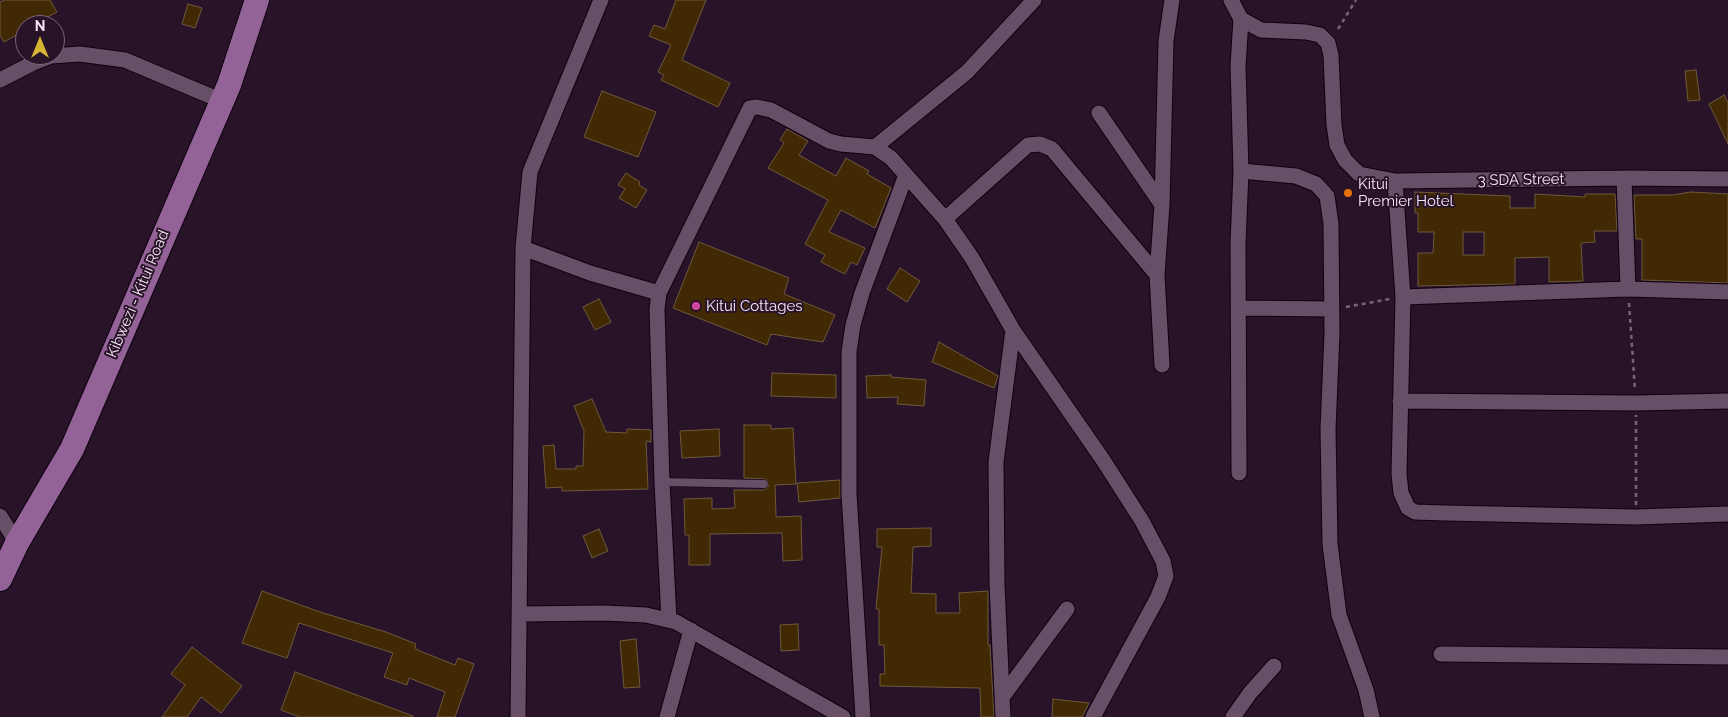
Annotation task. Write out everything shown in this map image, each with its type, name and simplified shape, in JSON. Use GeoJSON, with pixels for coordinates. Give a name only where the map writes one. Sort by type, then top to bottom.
{"type":"FeatureCollection","features":[{"type":"Feature","properties":{"kind":"main road","name":"Kibwezi - Kitui Road"},"geometry":{"type":"LineString","coordinates":[[0,579],[17,543],[72,449],[222,101],[257,0]]}},
{"type":"Feature","properties":{"kind":"street"},"geometry":{"type":"LineString","coordinates":[[518,717],[524,248],[530,172],[600,0]]}},
{"type":"Feature","properties":{"kind":"street"},"geometry":{"type":"LineString","coordinates":[[875,147],[967,72],[1034,0]]}},
{"type":"Feature","properties":{"kind":"street"},"geometry":{"type":"LineString","coordinates":[[1162,365],[1157,275],[1162,205],[1166,41],[1172,0]]}},
{"type":"Feature","properties":{"kind":"street"},"geometry":{"type":"LineString","coordinates":[[1231,0],[1240,19],[1238,66],[1241,171],[1239,474]]}},
{"type":"Feature","properties":{"kind":"street","name":"3 SDA Street"},"geometry":{"type":"LineString","coordinates":[[1240,19],[1261,30],[1306,32],[1320,35],[1328,43],[1331,55],[1334,125],[1337,146],[1345,160],[1359,174],[1395,181],[1624,178],[1728,179]]}},
{"type":"Feature","properties":{"kind":"street"},"geometry":{"type":"LineString","coordinates":[[0,80],[51,56],[80,54],[125,60],[222,101]]}},
{"type":"Feature","properties":{"kind":"street"},"geometry":{"type":"LineString","coordinates":[[669,620],[662,482],[657,309],[659,293],[750,108],[757,107],[771,110],[829,141],[875,147],[891,158],[945,219],[972,258],[1013,330],[1103,460],[1142,521],[1163,561],[1166,576],[1158,596],[1093,717]]}},
{"type":"Feature","properties":{"kind":"street"},"geometry":{"type":"LineString","coordinates":[[1099,113],[1162,205]]}},
{"type":"Feature","properties":{"kind":"street"},"geometry":{"type":"LineString","coordinates":[[945,219],[1028,146],[1040,144],[1052,149],[1157,275]]}},
{"type":"Feature","properties":{"kind":"street"},"geometry":{"type":"LineString","coordinates":[[1241,171],[1296,176],[1316,184],[1327,196],[1331,224],[1332,309],[1328,429],[1330,544],[1339,616],[1366,690],[1372,717]]}},
{"type":"Feature","properties":{"kind":"street"},"geometry":{"type":"LineString","coordinates":[[863,717],[849,494],[849,352],[853,325],[862,293],[906,175]]}},
{"type":"Feature","properties":{"kind":"street"},"geometry":{"type":"LineString","coordinates":[[1624,178],[1628,289]]}},
{"type":"Feature","properties":{"kind":"street"},"geometry":{"type":"LineString","coordinates":[[1395,181],[1403,297],[1400,493],[1408,508],[1415,512],[1636,517],[1728,514]]}},
{"type":"Feature","properties":{"kind":"street"},"geometry":{"type":"LineString","coordinates":[[524,248],[590,273],[659,293]]}},
{"type":"Feature","properties":{"kind":"street"},"geometry":{"type":"LineString","coordinates":[[1403,297],[1628,289],[1728,292]]}},
{"type":"Feature","properties":{"kind":"street"},"geometry":{"type":"LineString","coordinates":[[1239,308],[1332,309]]}},
{"type":"Feature","properties":{"kind":"street"},"geometry":{"type":"LineString","coordinates":[[1003,717],[997,585],[996,462],[1013,330]]}},
{"type":"Feature","properties":{"kind":"street"},"geometry":{"type":"LineString","coordinates":[[1400,401],[1636,403],[1728,400]]}},
{"type":"Feature","properties":{"kind":"street"},"geometry":{"type":"LineString","coordinates":[[0,516],[17,543]]}},
{"type":"Feature","properties":{"kind":"street"},"geometry":{"type":"LineString","coordinates":[[1003,696],[1067,609]]}},
{"type":"Feature","properties":{"kind":"street"},"geometry":{"type":"LineString","coordinates":[[519,614],[605,613],[669,620],[691,630],[843,717]]}},
{"type":"Feature","properties":{"kind":"street"},"geometry":{"type":"LineString","coordinates":[[667,717],[691,630]]}},
{"type":"Feature","properties":{"kind":"street"},"geometry":{"type":"LineString","coordinates":[[1441,654],[1728,657]]}},
{"type":"Feature","properties":{"kind":"street"},"geometry":{"type":"LineString","coordinates":[[1233,717],[1250,693],[1274,666]]}},
{"type":"Feature","properties":{"kind":"lane"},"geometry":{"type":"LineString","coordinates":[[662,482],[764,484]]}},
{"type":"Feature","properties":{"kind":"path"},"geometry":{"type":"LineString","coordinates":[[1338,29],[1356,0]]}},
{"type":"Feature","properties":{"kind":"path"},"geometry":{"type":"LineString","coordinates":[[1332,309],[1403,297]]}},
{"type":"Feature","properties":{"kind":"building"},"geometry":{"type":"Polygon","coordinates":[[[4,0],[50,0],[57,12],[51,15],[15,15],[15,36],[4,42],[0,36],[0,2],[4,0]]]}},
{"type":"Feature","properties":{"kind":"building"},"geometry":{"type":"Polygon","coordinates":[[[676,0],[706,0],[682,60],[730,83],[718,107],[661,80],[664,75],[658,72],[671,45],[649,36],[654,25],[665,29],[676,0]]]}},
{"type":"Feature","properties":{"kind":"building"},"geometry":{"type":"Polygon","coordinates":[[[188,4],[202,8],[195,28],[182,24],[188,4]]]}},
{"type":"Feature","properties":{"kind":"building"},"geometry":{"type":"Polygon","coordinates":[[[1696,70],[1700,100],[1688,101],[1685,71],[1696,70]]]}},
{"type":"Feature","properties":{"kind":"building"},"geometry":{"type":"Polygon","coordinates":[[[602,91],[656,112],[638,157],[584,137],[602,91]]]}},
{"type":"Feature","properties":{"kind":"building"},"geometry":{"type":"Polygon","coordinates":[[[1724,95],[1728,103],[1728,144],[1709,104],[1724,95]]]}},
{"type":"Feature","properties":{"kind":"building"},"geometry":{"type":"Polygon","coordinates":[[[787,129],[808,141],[799,155],[836,176],[846,158],[869,171],[867,174],[891,188],[875,228],[841,210],[829,232],[865,248],[857,265],[851,262],[845,274],[821,262],[825,255],[805,244],[828,200],[768,168],[784,143],[780,140],[787,129]]]}},
{"type":"Feature","properties":{"kind":"building"},"geometry":{"type":"Polygon","coordinates":[[[626,173],[640,182],[639,185],[647,190],[636,208],[619,198],[625,189],[618,185],[626,173]]]}},
{"type":"Feature","properties":{"kind":"building"},"geometry":{"type":"Polygon","coordinates":[[[1415,192],[1510,196],[1510,208],[1535,208],[1535,194],[1585,197],[1585,194],[1615,194],[1617,231],[1594,231],[1595,242],[1581,243],[1583,281],[1549,282],[1549,257],[1515,258],[1515,284],[1418,286],[1418,253],[1433,253],[1434,232],[1418,232],[1418,213],[1415,213],[1415,192]],[[1463,232],[1463,255],[1484,255],[1484,232],[1463,232]]]}},
{"type":"Feature","properties":{"kind":"building"},"geometry":{"type":"Polygon","coordinates":[[[1691,192],[1728,194],[1728,283],[1642,280],[1642,239],[1636,239],[1634,195],[1672,195],[1691,192]]]}},
{"type":"Feature","properties":{"kind":"building","name":"Kitui Cottages"},"geometry":{"type":"Polygon","coordinates":[[[699,242],[789,278],[784,294],[835,315],[823,342],[771,334],[767,345],[673,308],[699,242]]]}},
{"type":"Feature","properties":{"kind":"building"},"geometry":{"type":"Polygon","coordinates":[[[900,268],[920,281],[907,302],[887,289],[900,268]]]}},
{"type":"Feature","properties":{"kind":"building"},"geometry":{"type":"Polygon","coordinates":[[[599,299],[611,322],[595,330],[583,307],[599,299]]]}},
{"type":"Feature","properties":{"kind":"building"},"geometry":{"type":"Polygon","coordinates":[[[939,342],[998,376],[994,388],[932,362],[939,342]]]}},
{"type":"Feature","properties":{"kind":"building"},"geometry":{"type":"Polygon","coordinates":[[[772,373],[836,375],[836,398],[771,396],[772,373]]]}},
{"type":"Feature","properties":{"kind":"building"},"geometry":{"type":"Polygon","coordinates":[[[891,375],[891,377],[926,380],[924,406],[897,404],[898,397],[867,398],[866,376],[891,375]]]}},
{"type":"Feature","properties":{"kind":"building"},"geometry":{"type":"Polygon","coordinates":[[[592,399],[606,432],[627,433],[627,429],[651,430],[651,442],[646,441],[648,489],[562,491],[562,487],[546,488],[543,446],[554,445],[556,469],[576,469],[576,466],[583,466],[584,431],[574,406],[592,399]]]}},
{"type":"Feature","properties":{"kind":"building"},"geometry":{"type":"Polygon","coordinates":[[[744,425],[771,425],[771,429],[793,428],[796,484],[775,485],[776,517],[801,516],[802,560],[783,561],[782,533],[710,534],[710,565],[689,565],[689,535],[685,535],[684,499],[712,498],[712,509],[735,508],[734,490],[764,490],[769,486],[766,479],[744,478],[744,425]]]}},
{"type":"Feature","properties":{"kind":"building"},"geometry":{"type":"Polygon","coordinates":[[[719,429],[720,456],[682,458],[680,431],[719,429]]]}},
{"type":"Feature","properties":{"kind":"building"},"geometry":{"type":"Polygon","coordinates":[[[840,480],[840,498],[799,502],[797,483],[840,480]]]}},
{"type":"Feature","properties":{"kind":"building"},"geometry":{"type":"Polygon","coordinates":[[[931,528],[931,546],[913,547],[911,593],[936,594],[936,613],[960,613],[959,593],[988,591],[988,645],[990,645],[994,717],[981,717],[980,688],[880,686],[880,674],[885,674],[884,645],[879,645],[879,609],[876,609],[882,547],[877,547],[877,529],[931,528]]]}},
{"type":"Feature","properties":{"kind":"building"},"geometry":{"type":"Polygon","coordinates":[[[599,529],[608,551],[592,558],[583,536],[599,529]]]}},
{"type":"Feature","properties":{"kind":"building"},"geometry":{"type":"Polygon","coordinates":[[[262,591],[320,612],[386,632],[416,644],[415,648],[420,651],[455,665],[458,658],[474,664],[455,717],[437,717],[445,692],[409,678],[407,685],[384,677],[393,653],[299,623],[287,658],[242,643],[262,591]]]}},
{"type":"Feature","properties":{"kind":"building"},"geometry":{"type":"Polygon","coordinates":[[[798,624],[799,650],[781,651],[780,625],[798,624]]]}},
{"type":"Feature","properties":{"kind":"building"},"geometry":{"type":"Polygon","coordinates":[[[636,639],[640,687],[624,688],[620,641],[636,639]]]}},
{"type":"Feature","properties":{"kind":"building"},"geometry":{"type":"Polygon","coordinates":[[[192,647],[242,686],[221,713],[201,697],[187,717],[162,717],[185,685],[171,674],[192,647]]]}},
{"type":"Feature","properties":{"kind":"building"},"geometry":{"type":"Polygon","coordinates":[[[295,672],[413,717],[300,717],[281,710],[295,672]]]}},
{"type":"Feature","properties":{"kind":"building"},"geometry":{"type":"Polygon","coordinates":[[[1053,699],[1089,703],[1082,717],[1052,717],[1053,699]]]}},
{"type":"Feature","properties":{"kind":"place","name":"Kitui Premier Hotel"},"geometry":{"type":"Point","coordinates":[1348,193]}},
{"type":"Feature","properties":{"kind":"place","name":"Kitui Cottages"},"geometry":{"type":"Point","coordinates":[696,306]}}]}
